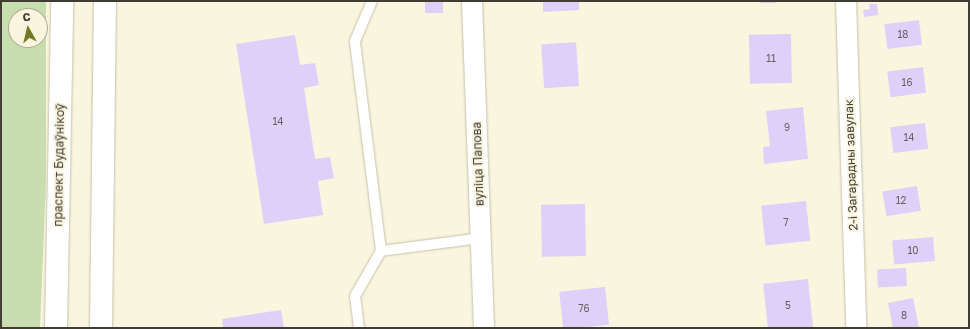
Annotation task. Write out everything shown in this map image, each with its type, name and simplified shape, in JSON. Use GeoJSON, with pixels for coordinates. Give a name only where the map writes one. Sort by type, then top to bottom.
{"type":"FeatureCollection","features":[{"type":"Feature","properties":{"kind":"main road","name":"праспект Будаўнікоў"},"geometry":{"type":"LineString","coordinates":[[56,328],[62,1]]}},
{"type":"Feature","properties":{"kind":"main road"},"geometry":{"type":"LineString","coordinates":[[101,328],[105,1]]}},
{"type":"Feature","properties":{"kind":"street","name":"вуліца Папова"},"geometry":{"type":"LineString","coordinates":[[472,1],[484,328]]}},
{"type":"Feature","properties":{"kind":"street","name":"2-і Загарадны завулак"},"geometry":{"type":"LineString","coordinates":[[846,1],[856,328]]}},
{"type":"Feature","properties":{"kind":"lane"},"geometry":{"type":"LineString","coordinates":[[359,328],[355,296],[381,251],[355,41],[372,1]]}},
{"type":"Feature","properties":{"kind":"lane"},"geometry":{"type":"LineString","coordinates":[[381,251],[481,238]]}},
{"type":"Feature","properties":{"kind":"green space"},"geometry":{"type":"Polygon","coordinates":[[[1,1],[46,1],[46,8],[8,8],[8,48],[46,48],[46,180],[40,328],[1,328],[1,1]]]}},
{"type":"Feature","properties":{"kind":"building"},"geometry":{"type":"Polygon","coordinates":[[[425,1],[443,1],[443,13],[425,13],[425,1]]]}},
{"type":"Feature","properties":{"kind":"building"},"geometry":{"type":"Polygon","coordinates":[[[543,1],[579,1],[579,10],[543,12],[543,1]]]}},
{"type":"Feature","properties":{"kind":"building"},"geometry":{"type":"Polygon","coordinates":[[[760,1],[776,1],[776,3],[760,3],[760,1]]]}},
{"type":"Feature","properties":{"kind":"building"},"geometry":{"type":"Polygon","coordinates":[[[869,4],[877,4],[878,15],[864,17],[863,10],[870,9],[869,4]]]}},
{"type":"Feature","properties":{"kind":"building"},"geometry":{"type":"Polygon","coordinates":[[[919,20],[922,45],[887,49],[884,24],[919,20]]]}},
{"type":"Feature","properties":{"kind":"building"},"geometry":{"type":"Polygon","coordinates":[[[791,34],[792,83],[750,84],[749,35],[791,34]]]}},
{"type":"Feature","properties":{"kind":"building"},"geometry":{"type":"Polygon","coordinates":[[[295,35],[300,65],[315,63],[319,85],[304,88],[315,159],[330,157],[334,178],[318,181],[323,215],[264,224],[236,44],[295,35]]]}},
{"type":"Feature","properties":{"kind":"building"},"geometry":{"type":"Polygon","coordinates":[[[576,42],[579,86],[544,88],[541,44],[576,42]]]}},
{"type":"Feature","properties":{"kind":"building"},"geometry":{"type":"Polygon","coordinates":[[[923,67],[926,93],[890,97],[887,71],[923,67]]]}},
{"type":"Feature","properties":{"kind":"building"},"geometry":{"type":"Polygon","coordinates":[[[803,107],[808,159],[764,164],[763,147],[770,146],[766,111],[803,107]]]}},
{"type":"Feature","properties":{"kind":"building"},"geometry":{"type":"Polygon","coordinates":[[[925,123],[928,149],[893,153],[890,127],[925,123]]]}},
{"type":"Feature","properties":{"kind":"building"},"geometry":{"type":"Polygon","coordinates":[[[917,186],[921,211],[886,216],[882,191],[917,186]]]}},
{"type":"Feature","properties":{"kind":"building"},"geometry":{"type":"Polygon","coordinates":[[[806,201],[810,241],[765,245],[761,206],[806,201]]]}},
{"type":"Feature","properties":{"kind":"building"},"geometry":{"type":"Polygon","coordinates":[[[585,204],[586,256],[542,257],[541,205],[585,204]]]}},
{"type":"Feature","properties":{"kind":"building"},"geometry":{"type":"Polygon","coordinates":[[[933,237],[935,261],[894,264],[892,241],[933,237]]]}},
{"type":"Feature","properties":{"kind":"building"},"geometry":{"type":"Polygon","coordinates":[[[906,268],[907,286],[878,287],[877,270],[906,268]]]}},
{"type":"Feature","properties":{"kind":"building"},"geometry":{"type":"Polygon","coordinates":[[[808,279],[813,328],[768,328],[763,284],[808,279]]]}},
{"type":"Feature","properties":{"kind":"building"},"geometry":{"type":"Polygon","coordinates":[[[605,287],[609,325],[563,328],[559,292],[605,287]]]}},
{"type":"Feature","properties":{"kind":"building"},"geometry":{"type":"Polygon","coordinates":[[[913,298],[919,328],[893,328],[888,303],[913,298]]]}},
{"type":"Feature","properties":{"kind":"building"},"geometry":{"type":"Polygon","coordinates":[[[281,310],[284,328],[223,328],[222,319],[281,310]]]}}]}
